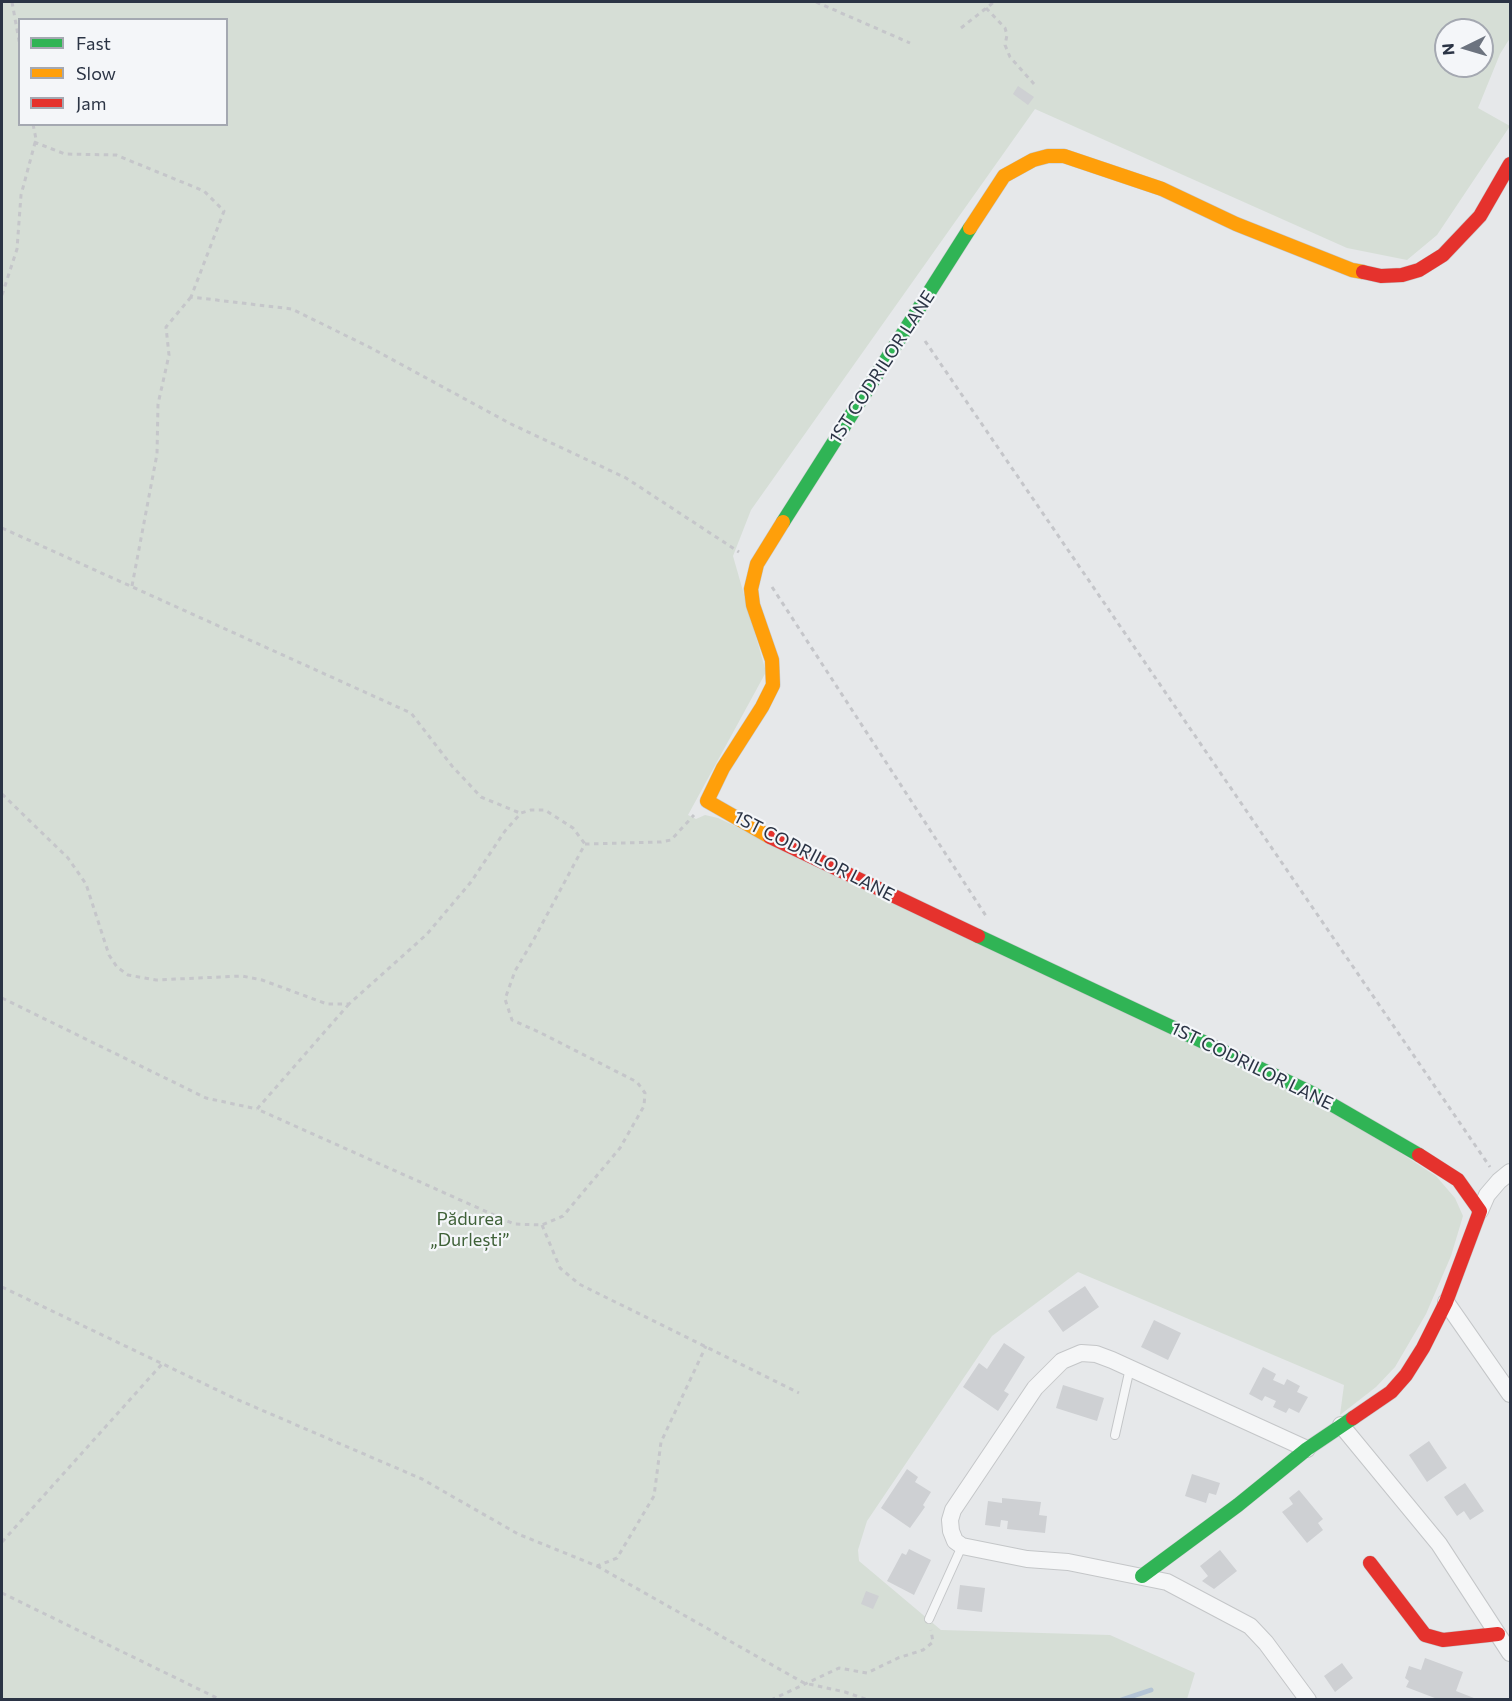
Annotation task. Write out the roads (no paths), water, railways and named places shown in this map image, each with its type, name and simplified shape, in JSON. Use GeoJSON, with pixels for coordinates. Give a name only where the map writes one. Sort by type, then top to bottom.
{"type":"FeatureCollection","features":[{"type":"Feature","properties":{"kind":"street","name":"1ST CODRILOR LANE"},"geometry":{"type":"LineString","coordinates":[[1480,1211],[1458,1180],[1440,1167],[1312,1093],[767,837],[707,801],[723,768],[762,707],[773,685],[772,660],[752,597],[751,589],[757,564],[1004,176],[1033,160],[1048,156],[1064,156],[1162,189],[1236,224],[1352,270],[1381,276],[1402,275],[1419,270],[1443,255],[1480,216],[1510,164]]}},
{"type":"Feature","properties":{"kind":"street"},"geometry":{"type":"LineString","coordinates":[[1142,1576],[1229,1512],[1307,1449],[1391,1392],[1406,1375],[1423,1348],[1446,1302],[1487,1195],[1505,1177]]}},
{"type":"Feature","properties":{"kind":"street"},"geometry":{"type":"LineString","coordinates":[[1446,1302],[1510,1394]]}},
{"type":"Feature","properties":{"kind":"street"},"geometry":{"type":"LineString","coordinates":[[1307,1449],[1130,1368],[1096,1354],[1081,1353],[1062,1361],[1035,1388],[954,1510],[950,1520],[955,1541],[962,1546],[1027,1559],[1068,1562],[1167,1582],[1250,1626],[1308,1700]]}},
{"type":"Feature","properties":{"kind":"street"},"geometry":{"type":"LineString","coordinates":[[1341,1425],[1439,1544],[1510,1653]]}},
{"type":"Feature","properties":{"kind":"street"},"geometry":{"type":"LineString","coordinates":[[1370,1563],[1425,1635],[1443,1640],[1498,1634]]}},
{"type":"Feature","properties":{"kind":"lane"},"geometry":{"type":"LineString","coordinates":[[1115,1435],[1130,1368]]}},
{"type":"Feature","properties":{"kind":"lane"},"geometry":{"type":"LineString","coordinates":[[929,1619],[962,1546]]}},
{"type":"Feature","properties":{"kind":"waterway"},"geometry":{"type":"LineString","coordinates":[[1121,1700],[1151,1690]]}},
{"type":"Feature","properties":{"kind":"park label","name":"Pădurea „Durlești”"},"geometry":{"type":"Point","coordinates":[470,1229]}}]}
